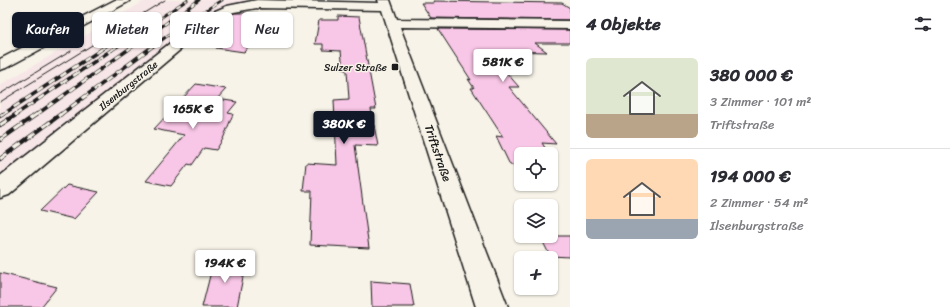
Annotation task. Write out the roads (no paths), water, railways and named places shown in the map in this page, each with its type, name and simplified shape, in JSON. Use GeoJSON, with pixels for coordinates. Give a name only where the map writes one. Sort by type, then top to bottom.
{"type":"FeatureCollection","features":[{"type":"Feature","properties":{"kind":"street"},"geometry":{"type":"LineString","coordinates":[[115,0],[124,0]]}},
{"type":"Feature","properties":{"kind":"street"},"geometry":{"type":"LineString","coordinates":[[0,65],[124,0]]}},
{"type":"Feature","properties":{"kind":"street","name":"Ilsenburgstraße"},"geometry":{"type":"LineString","coordinates":[[0,189],[203,23],[219,13],[257,4],[388,10]]}},
{"type":"Feature","properties":{"kind":"street"},"geometry":{"type":"LineString","coordinates":[[388,10],[570,25]]}},
{"type":"Feature","properties":{"kind":"street","name":"Triftstraße"},"geometry":{"type":"LineString","coordinates":[[388,10],[492,307]]}},
{"type":"Feature","properties":{"kind":"tram line"},"geometry":{"type":"LineString","coordinates":[[0,102],[165,0]]}},
{"type":"Feature","properties":{"kind":"tram line"},"geometry":{"type":"LineString","coordinates":[[0,94],[71,51]]}},
{"type":"Feature","properties":{"kind":"railway"},"geometry":{"type":"LineString","coordinates":[[112,50],[187,0]]}},
{"type":"Feature","properties":{"kind":"railway"},"geometry":{"type":"LineString","coordinates":[[128,50],[199,0]]}},
{"type":"Feature","properties":{"kind":"railway"},"geometry":{"type":"LineString","coordinates":[[148,50],[178,28],[222,0]]}},
{"type":"Feature","properties":{"kind":"railway"},"geometry":{"type":"LineString","coordinates":[[2,115],[102,49]]}},
{"type":"Feature","properties":{"kind":"railway"},"geometry":{"type":"LineString","coordinates":[[15,115],[113,49]]}},
{"type":"Feature","properties":{"kind":"railway"},"geometry":{"type":"LineString","coordinates":[[36,115],[129,49]]}},
{"type":"Feature","properties":{"kind":"railway"},"geometry":{"type":"LineString","coordinates":[[60,115],[149,49]]}},
{"type":"Feature","properties":{"kind":"railway"},"geometry":{"type":"LineString","coordinates":[[0,125],[17,114]]}},
{"type":"Feature","properties":{"kind":"railway"},"geometry":{"type":"LineString","coordinates":[[0,140],[37,114]]}},
{"type":"Feature","properties":{"kind":"railway"},"geometry":{"type":"LineString","coordinates":[[0,159],[61,114]]}},
{"type":"Feature","properties":{"kind":"place","name":"Sulzer Straße"},"geometry":{"type":"Point","coordinates":[395,67]}}]}
